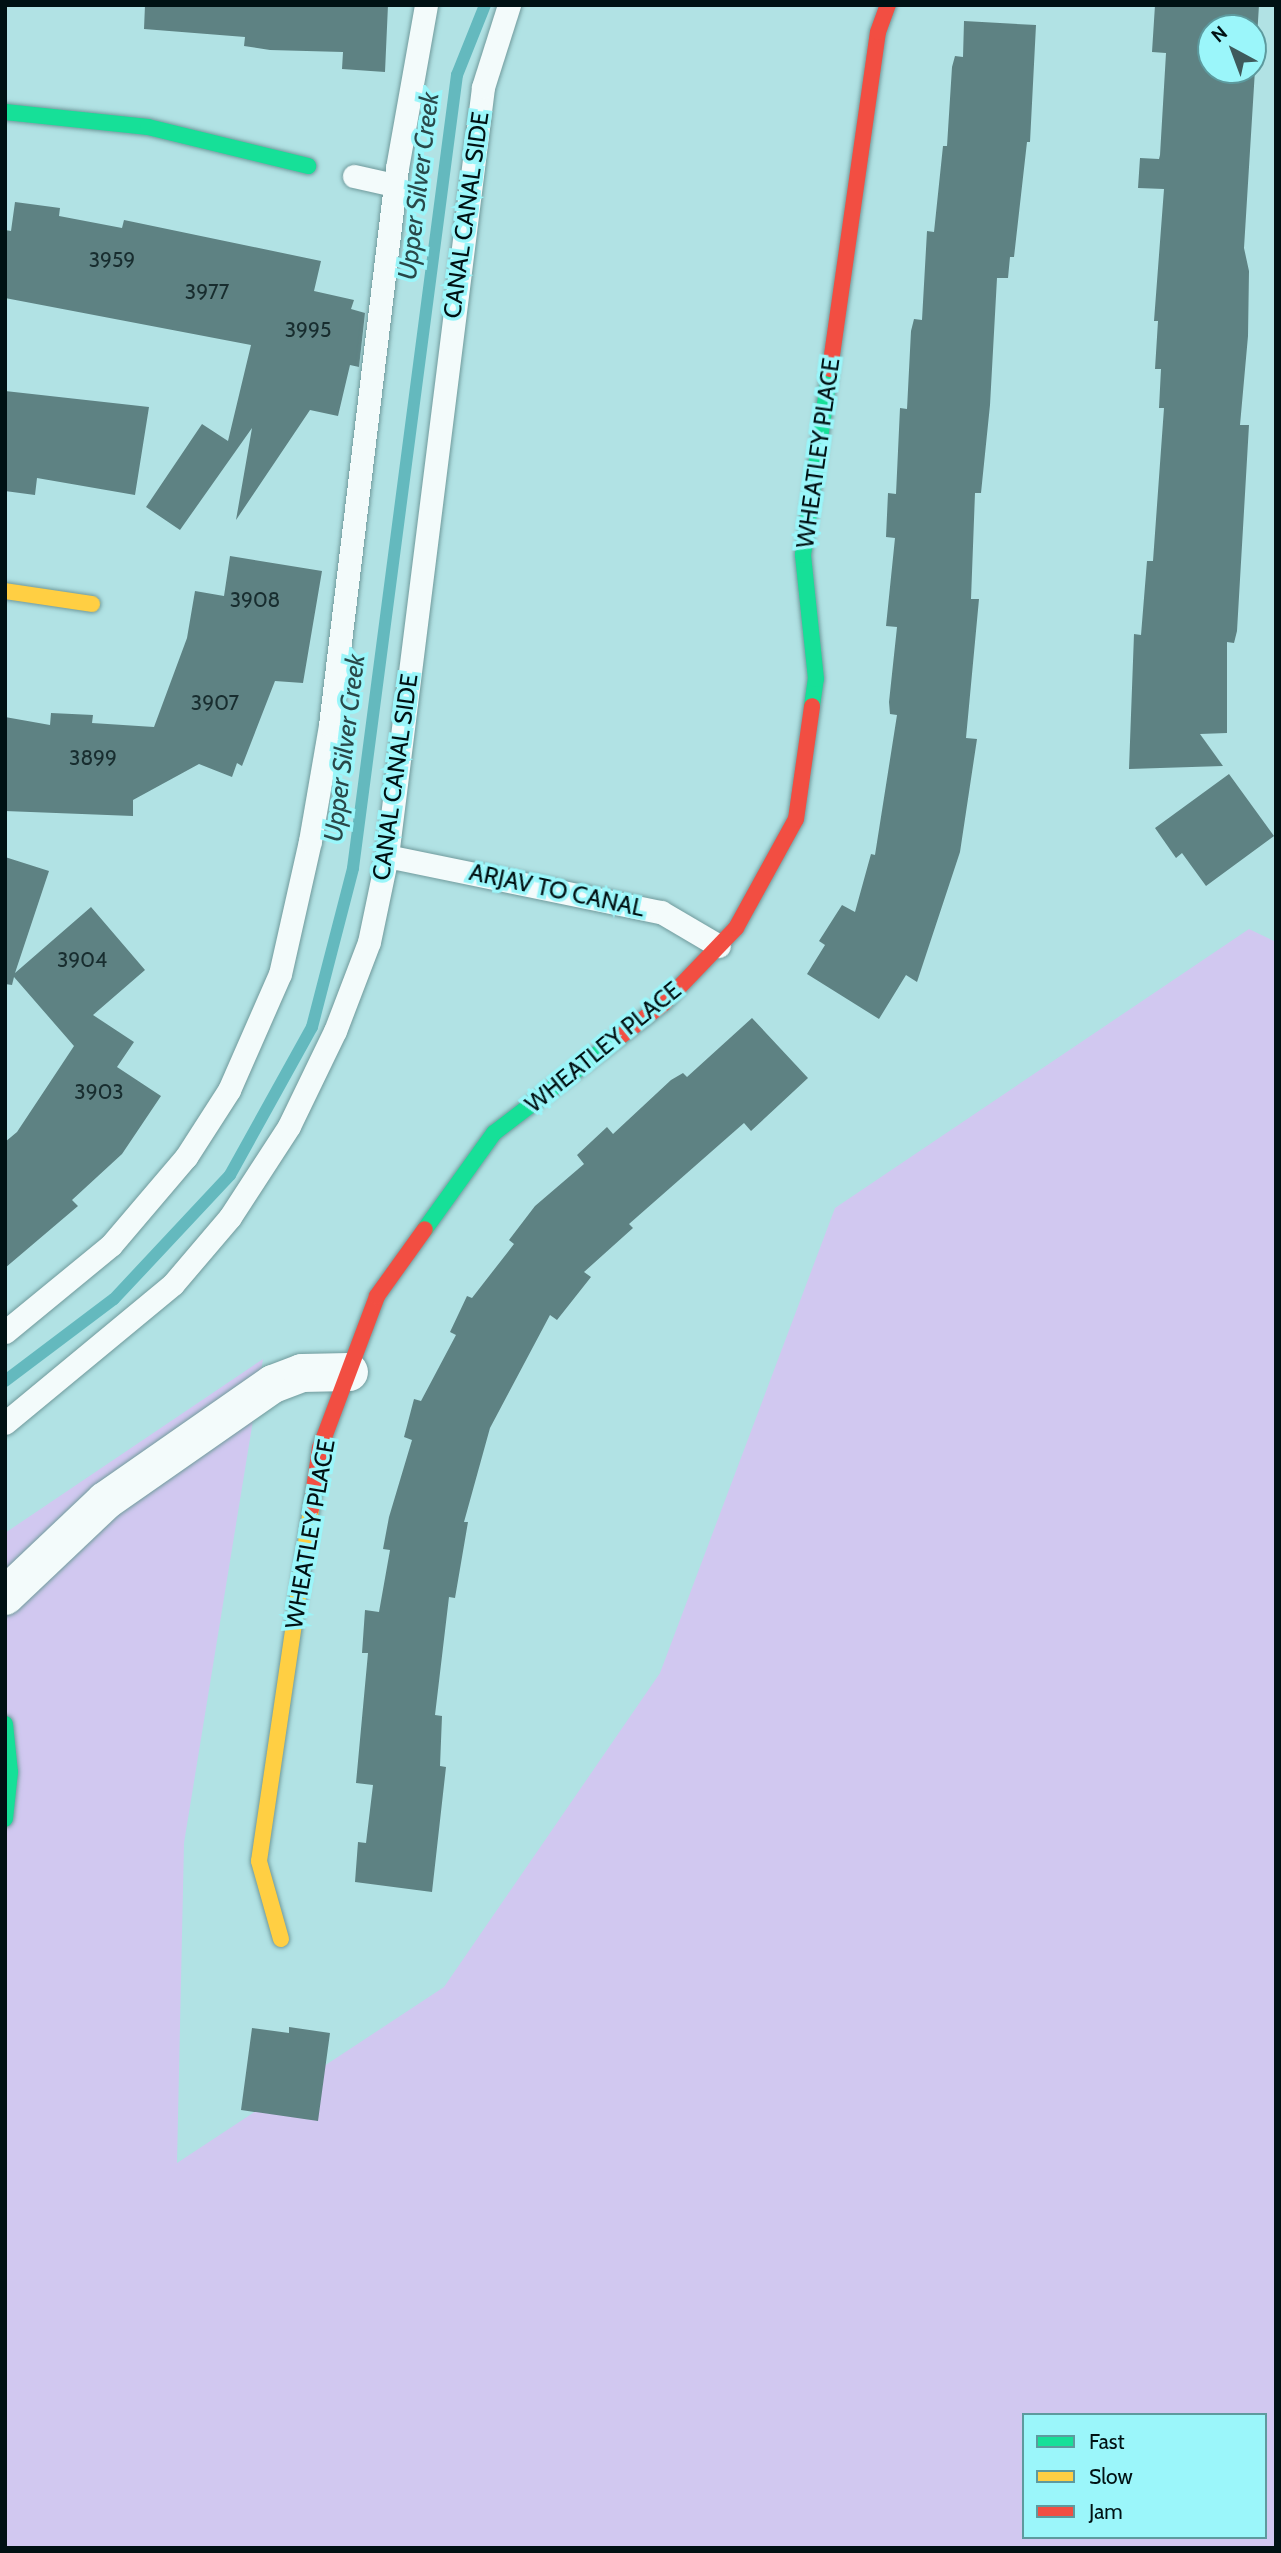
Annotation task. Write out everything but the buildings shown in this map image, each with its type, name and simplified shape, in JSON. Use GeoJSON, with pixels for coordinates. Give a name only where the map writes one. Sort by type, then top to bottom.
{"type":"FeatureCollection","features":[{"type":"Feature","properties":{"kind":"street","name":"WHEATLEY PLACE"},"geometry":{"type":"LineString","coordinates":[[281,1939],[259,1860],[320,1448],[377,1296],[494,1133],[664,1003],[736,928],[796,819],[816,679],[803,555],[878,32],[888,5]]}},
{"type":"Feature","properties":{"kind":"street"},"geometry":{"type":"LineString","coordinates":[[5,112],[148,127],[308,166]]}},
{"type":"Feature","properties":{"kind":"street"},"geometry":{"type":"LineString","coordinates":[[5,591],[92,604]]}},
{"type":"Feature","properties":{"kind":"street"},"geometry":{"type":"LineString","coordinates":[[5,1596],[105,1501],[273,1384],[302,1373],[349,1372]]}},
{"type":"Feature","properties":{"kind":"street"},"geometry":{"type":"LineString","coordinates":[[5,1724],[10,1772],[5,1819]]}},
{"type":"Feature","properties":{"kind":"lane"},"geometry":{"type":"LineString","coordinates":[[5,1332],[111,1245],[186,1157],[229,1090],[280,974],[310,841],[330,725],[394,185],[426,5]]}},
{"type":"Feature","properties":{"kind":"lane","name":"CANAL CANAL SIDE"},"geometry":{"type":"LineString","coordinates":[[5,1423],[173,1284],[230,1217],[289,1126],[335,1031],[369,942],[387,856],[465,213],[483,87],[509,5]]}},
{"type":"Feature","properties":{"kind":"lane"},"geometry":{"type":"LineString","coordinates":[[354,176],[394,185]]}},
{"type":"Feature","properties":{"kind":"lane","name":"ARJAV TO CANAL"},"geometry":{"type":"LineString","coordinates":[[387,856],[661,912],[719,946]]}},
{"type":"Feature","properties":{"kind":"shaded area"},"geometry":{"type":"Polygon","coordinates":[[[1249,929],[1276,942],[1276,2548],[5,2548],[5,1533],[263,1359],[184,1843],[177,2163],[444,1987],[660,1673],[835,1208],[1249,929]]]}},
{"type":"Feature","properties":{"kind":"waterway","name":"Upper Silver Creek"},"geometry":{"type":"LineString","coordinates":[[5,1381],[114,1299],[230,1175],[312,1027],[353,868],[457,75],[485,5]]}},
{"type":"Feature","properties":{"kind":"traffic: fast"},"geometry":{"type":"LineString","coordinates":[[5,112],[148,127],[308,166]]}},
{"type":"Feature","properties":{"kind":"traffic: fast"},"geometry":{"type":"LineString","coordinates":[[812,706],[816,679],[803,555],[830,369]]}},
{"type":"Feature","properties":{"kind":"traffic: fast"},"geometry":{"type":"LineString","coordinates":[[425,1229],[494,1133],[621,1036]]}},
{"type":"Feature","properties":{"kind":"traffic: fast"},"geometry":{"type":"LineString","coordinates":[[5,1724],[10,1772],[5,1819]]}},
{"type":"Feature","properties":{"kind":"traffic: slow"},"geometry":{"type":"LineString","coordinates":[[5,591],[92,604]]}},
{"type":"Feature","properties":{"kind":"traffic: slow"},"geometry":{"type":"LineString","coordinates":[[281,1939],[259,1861],[311,1509]]}},
{"type":"Feature","properties":{"kind":"traffic: jam"},"geometry":{"type":"LineString","coordinates":[[830,369],[878,32],[888,5]]}},
{"type":"Feature","properties":{"kind":"traffic: jam"},"geometry":{"type":"LineString","coordinates":[[621,1036],[664,1003],[736,928],[796,819],[812,706]]}},
{"type":"Feature","properties":{"kind":"traffic: jam"},"geometry":{"type":"LineString","coordinates":[[311,1509],[320,1448],[377,1296],[425,1229]]}}]}
